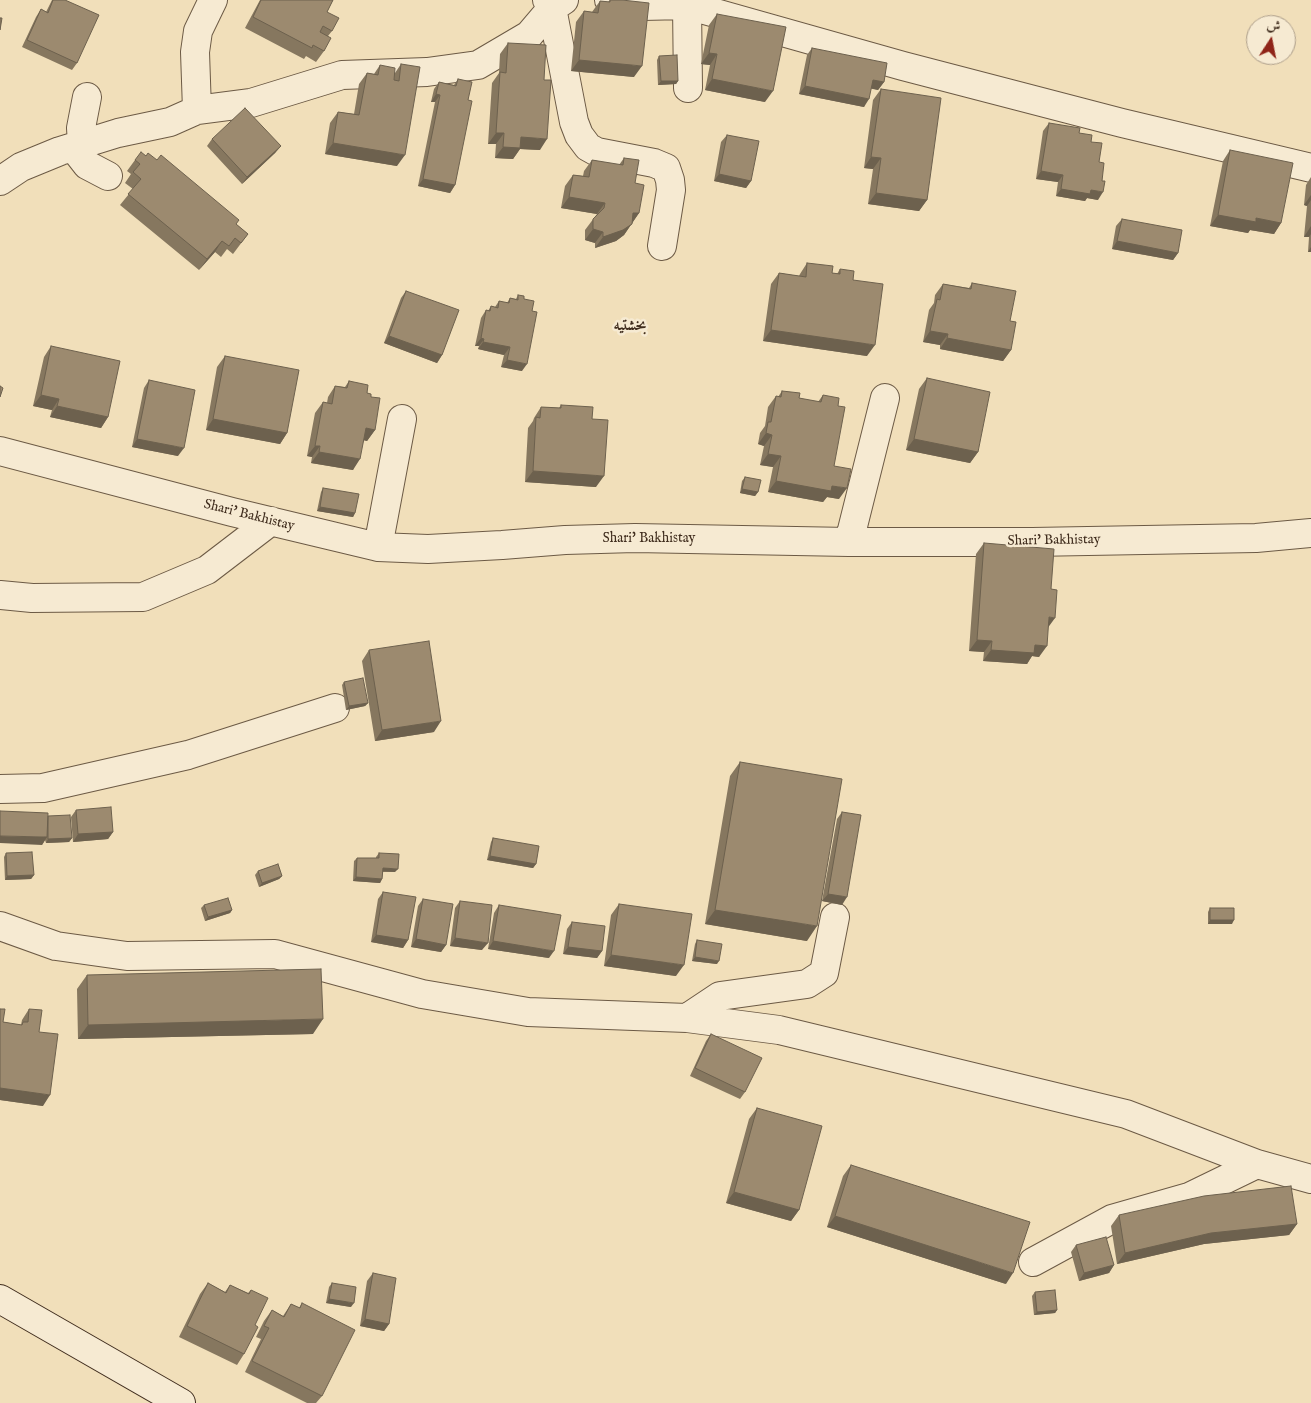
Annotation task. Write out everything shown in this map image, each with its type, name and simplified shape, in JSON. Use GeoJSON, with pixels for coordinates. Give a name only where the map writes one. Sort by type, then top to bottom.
{"type":"FeatureCollection","features":[{"type":"Feature","properties":{"kind":"street"},"geometry":{"type":"LineString","coordinates":[[197,110],[195,52],[198,31],[213,0]]}},
{"type":"Feature","properties":{"kind":"street"},"geometry":{"type":"LineString","coordinates":[[609,0],[642,6],[686,6],[1122,123],[1311,168]]}},
{"type":"Feature","properties":{"kind":"street"},"geometry":{"type":"LineString","coordinates":[[0,181],[21,167],[77,145],[118,133],[170,122],[197,110],[250,103],[342,75],[427,72],[478,65],[529,35],[554,3]]}},
{"type":"Feature","properties":{"kind":"street"},"geometry":{"type":"LineString","coordinates":[[554,3],[574,122],[579,134],[588,147],[597,152],[654,163],[666,168],[671,190],[662,246]]}},
{"type":"Feature","properties":{"kind":"street"},"geometry":{"type":"LineString","coordinates":[[686,6],[688,88]]}},
{"type":"Feature","properties":{"kind":"street"},"geometry":{"type":"LineString","coordinates":[[87,97],[77,145],[87,165],[108,176]]}},
{"type":"Feature","properties":{"kind":"street"},"geometry":{"type":"LineString","coordinates":[[849,542],[885,398]]}},
{"type":"Feature","properties":{"kind":"street"},"geometry":{"type":"LineString","coordinates":[[378,547],[402,419]]}},
{"type":"Feature","properties":{"kind":"street","name":"Shari' Bakhistay"},"geometry":{"type":"LineString","coordinates":[[0,451],[378,547],[428,548],[636,538],[849,542],[1032,542],[1256,538],[1311,533]]}},
{"type":"Feature","properties":{"kind":"street"},"geometry":{"type":"LineString","coordinates":[[0,595],[32,598],[143,597],[207,570],[271,521]]}},
{"type":"Feature","properties":{"kind":"street"},"geometry":{"type":"LineString","coordinates":[[0,789],[43,788],[188,755],[335,708]]}},
{"type":"Feature","properties":{"kind":"street"},"geometry":{"type":"LineString","coordinates":[[687,1018],[720,996],[807,984],[824,973],[835,916]]}},
{"type":"Feature","properties":{"kind":"street"},"geometry":{"type":"LineString","coordinates":[[0,926],[56,946],[127,956],[275,954],[422,994],[528,1012],[687,1018],[779,1030],[1126,1114],[1257,1164],[1311,1179]]}},
{"type":"Feature","properties":{"kind":"street"},"geometry":{"type":"LineString","coordinates":[[1032,1262],[1112,1219],[1189,1197],[1257,1164]]}},
{"type":"Feature","properties":{"kind":"street"},"geometry":{"type":"LineString","coordinates":[[0,1299],[181,1403]]}},
{"type":"Feature","properties":{"kind":"building"},"geometry":{"type":"Polygon","coordinates":[[[53,0],[65,0],[99,15],[77,63],[27,40],[41,9],[48,13],[53,0]]]}},
{"type":"Feature","properties":{"kind":"building"},"geometry":{"type":"Polygon","coordinates":[[[261,0],[333,0],[327,12],[339,18],[332,31],[323,26],[320,32],[331,38],[324,51],[313,45],[312,48],[253,17],[261,0]]]}},
{"type":"Feature","properties":{"kind":"building"},"geometry":{"type":"Polygon","coordinates":[[[610,0],[649,3],[642,66],[579,60],[584,11],[598,13],[600,1],[610,2],[610,0]]]}},
{"type":"Feature","properties":{"kind":"building"},"geometry":{"type":"Polygon","coordinates":[[[717,14],[786,27],[773,91],[712,79],[717,54],[709,53],[717,14]]]}},
{"type":"Feature","properties":{"kind":"building"},"geometry":{"type":"Polygon","coordinates":[[[508,43],[546,45],[544,80],[551,80],[547,139],[521,137],[520,148],[503,147],[504,133],[496,133],[500,72],[506,73],[508,43]]]}},
{"type":"Feature","properties":{"kind":"building"},"geometry":{"type":"Polygon","coordinates":[[[812,48],[887,63],[884,82],[873,80],[869,99],[805,86],[812,48]]]}},
{"type":"Feature","properties":{"kind":"building"},"geometry":{"type":"Polygon","coordinates":[[[677,55],[678,81],[661,81],[659,56],[677,55]]]}},
{"type":"Feature","properties":{"kind":"building"},"geometry":{"type":"Polygon","coordinates":[[[401,64],[420,67],[405,155],[333,143],[338,112],[359,115],[367,73],[378,75],[380,65],[395,68],[394,80],[399,81],[401,64]]]}},
{"type":"Feature","properties":{"kind":"building"},"geometry":{"type":"Polygon","coordinates":[[[458,79],[472,82],[468,100],[472,101],[455,185],[423,179],[440,95],[436,94],[439,82],[456,86],[458,79]]]}},
{"type":"Feature","properties":{"kind":"building"},"geometry":{"type":"Polygon","coordinates":[[[881,89],[941,98],[927,200],[876,193],[881,158],[871,157],[881,89]]]}},
{"type":"Feature","properties":{"kind":"building"},"geometry":{"type":"Polygon","coordinates":[[[245,108],[281,146],[247,177],[212,139],[245,108]]]}},
{"type":"Feature","properties":{"kind":"building"},"geometry":{"type":"Polygon","coordinates":[[[1049,123],[1080,128],[1079,133],[1092,135],[1091,142],[1102,143],[1099,162],[1104,163],[1102,181],[1105,181],[1103,192],[1091,190],[1090,194],[1061,189],[1063,175],[1041,171],[1049,123]]]}},
{"type":"Feature","properties":{"kind":"building"},"geometry":{"type":"Polygon","coordinates":[[[727,135],[759,141],[751,181],[719,174],[727,135]]]}},
{"type":"Feature","properties":{"kind":"building"},"geometry":{"type":"Polygon","coordinates":[[[1230,150],[1293,163],[1281,223],[1256,218],[1256,222],[1218,215],[1230,150]]]}},
{"type":"Feature","properties":{"kind":"building"},"geometry":{"type":"Polygon","coordinates":[[[141,152],[146,156],[148,153],[157,160],[161,155],[239,220],[236,224],[248,234],[241,243],[235,238],[229,246],[222,241],[207,259],[128,194],[141,179],[133,172],[140,164],[135,160],[141,152]]]}},
{"type":"Feature","properties":{"kind":"building"},"geometry":{"type":"Polygon","coordinates":[[[624,158],[639,160],[635,183],[644,185],[639,213],[633,213],[632,224],[623,230],[603,237],[603,232],[593,229],[593,219],[604,208],[605,203],[569,197],[573,175],[589,177],[592,160],[623,165],[624,158]]]}},
{"type":"Feature","properties":{"kind":"building"},"geometry":{"type":"Polygon","coordinates":[[[1122,219],[1182,230],[1178,253],[1117,241],[1122,219]]]}},
{"type":"Feature","properties":{"kind":"building"},"geometry":{"type":"Polygon","coordinates":[[[807,263],[833,266],[832,273],[840,274],[840,269],[854,271],[853,280],[883,284],[875,345],[771,330],[779,273],[806,277],[807,263]]]}},
{"type":"Feature","properties":{"kind":"building"},"geometry":{"type":"Polygon","coordinates":[[[972,283],[1016,291],[1010,321],[1016,322],[1011,350],[947,338],[948,334],[930,331],[937,299],[940,300],[943,284],[971,289],[972,283]]]}},
{"type":"Feature","properties":{"kind":"building"},"geometry":{"type":"Polygon","coordinates":[[[406,291],[459,310],[442,355],[389,336],[406,291]]]}},
{"type":"Feature","properties":{"kind":"building"},"geometry":{"type":"Polygon","coordinates":[[[518,295],[524,296],[524,299],[534,301],[532,311],[537,312],[527,364],[507,360],[510,347],[483,342],[484,339],[481,338],[486,310],[490,311],[491,306],[498,308],[499,301],[509,303],[510,298],[518,300],[518,295]]]}},
{"type":"Feature","properties":{"kind":"building"},"geometry":{"type":"Polygon","coordinates":[[[51,346],[120,361],[108,417],[57,406],[59,399],[41,395],[51,346]]]}},
{"type":"Feature","properties":{"kind":"building"},"geometry":{"type":"Polygon","coordinates":[[[225,356],[299,370],[287,433],[213,419],[225,356]]]}},
{"type":"Feature","properties":{"kind":"building"},"geometry":{"type":"Polygon","coordinates":[[[927,378],[990,392],[978,452],[914,439],[927,378]]]}},
{"type":"Feature","properties":{"kind":"building"},"geometry":{"type":"Polygon","coordinates":[[[149,380],[195,390],[184,448],[137,439],[149,380]]]}},
{"type":"Feature","properties":{"kind":"building"},"geometry":{"type":"Polygon","coordinates":[[[349,381],[368,385],[367,393],[371,394],[371,397],[380,398],[375,430],[366,428],[360,459],[319,452],[320,446],[315,446],[323,402],[332,404],[335,386],[347,388],[349,381]]]}},
{"type":"Feature","properties":{"kind":"building"},"geometry":{"type":"Polygon","coordinates":[[[0,386],[3,388],[0,397],[0,386]]]}},
{"type":"Feature","properties":{"kind":"building"},"geometry":{"type":"Polygon","coordinates":[[[782,391],[800,393],[799,398],[821,402],[823,395],[839,398],[838,406],[845,407],[834,466],[851,469],[847,488],[832,486],[831,491],[776,481],[781,456],[768,454],[772,435],[766,433],[768,422],[771,422],[776,396],[781,397],[782,391]]]}},
{"type":"Feature","properties":{"kind":"building"},"geometry":{"type":"Polygon","coordinates":[[[561,405],[593,407],[592,419],[608,420],[604,476],[533,471],[536,417],[540,418],[541,407],[561,408],[561,405]]]}},
{"type":"Feature","properties":{"kind":"building"},"geometry":{"type":"Polygon","coordinates":[[[745,477],[761,480],[758,492],[742,489],[745,477]]]}},
{"type":"Feature","properties":{"kind":"building"},"geometry":{"type":"Polygon","coordinates":[[[323,488],[359,494],[355,513],[320,507],[323,488]]]}},
{"type":"Feature","properties":{"kind":"building"},"geometry":{"type":"Polygon","coordinates":[[[984,543],[1054,549],[1051,589],[1057,590],[1055,618],[1049,617],[1047,646],[1035,645],[1034,653],[991,650],[992,641],[977,640],[984,543]]]}},
{"type":"Feature","properties":{"kind":"building"},"geometry":{"type":"Polygon","coordinates":[[[429,641],[441,721],[382,730],[369,650],[429,641]]]}},
{"type":"Feature","properties":{"kind":"building"},"geometry":{"type":"Polygon","coordinates":[[[363,678],[368,703],[349,706],[344,682],[363,678]]]}},
{"type":"Feature","properties":{"kind":"building"},"geometry":{"type":"Polygon","coordinates":[[[740,762],[842,779],[817,926],[715,910],[740,762]]]}},
{"type":"Feature","properties":{"kind":"building"},"geometry":{"type":"Polygon","coordinates":[[[111,807],[113,832],[78,834],[76,810],[111,807]]]}},
{"type":"Feature","properties":{"kind":"building"},"geometry":{"type":"Polygon","coordinates":[[[0,811],[48,813],[47,837],[0,836],[0,811]]]}},
{"type":"Feature","properties":{"kind":"building"},"geometry":{"type":"Polygon","coordinates":[[[842,812],[861,815],[847,897],[828,894],[842,812]]]}},
{"type":"Feature","properties":{"kind":"building"},"geometry":{"type":"Polygon","coordinates":[[[70,815],[72,838],[48,839],[48,816],[70,815]]]}},
{"type":"Feature","properties":{"kind":"building"},"geometry":{"type":"Polygon","coordinates":[[[493,838],[539,846],[536,864],[490,856],[493,838]]]}},
{"type":"Feature","properties":{"kind":"building"},"geometry":{"type":"Polygon","coordinates":[[[32,852],[34,875],[7,876],[6,853],[32,852]]]}},
{"type":"Feature","properties":{"kind":"building"},"geometry":{"type":"Polygon","coordinates":[[[379,853],[399,854],[398,869],[383,868],[382,879],[356,877],[357,858],[379,858],[379,853]]]}},
{"type":"Feature","properties":{"kind":"building"},"geometry":{"type":"Polygon","coordinates":[[[278,864],[282,876],[262,883],[258,871],[278,864]]]}},
{"type":"Feature","properties":{"kind":"building"},"geometry":{"type":"Polygon","coordinates":[[[383,892],[416,897],[408,940],[376,935],[383,892]]]}},
{"type":"Feature","properties":{"kind":"building"},"geometry":{"type":"Polygon","coordinates":[[[228,898],[232,910],[208,917],[204,905],[228,898]]]}},
{"type":"Feature","properties":{"kind":"building"},"geometry":{"type":"Polygon","coordinates":[[[423,899],[453,904],[446,945],[416,939],[423,899]]]}},
{"type":"Feature","properties":{"kind":"building"},"geometry":{"type":"Polygon","coordinates":[[[460,901],[492,905],[488,943],[455,938],[460,901]]]}},
{"type":"Feature","properties":{"kind":"building"},"geometry":{"type":"Polygon","coordinates":[[[619,904],[692,914],[684,965],[611,955],[619,904]]]}},
{"type":"Feature","properties":{"kind":"building"},"geometry":{"type":"Polygon","coordinates":[[[499,905],[561,915],[554,951],[493,941],[499,905]]]}},
{"type":"Feature","properties":{"kind":"building"},"geometry":{"type":"Polygon","coordinates":[[[1210,908],[1234,908],[1234,920],[1210,920],[1210,908]]]}},
{"type":"Feature","properties":{"kind":"building"},"geometry":{"type":"Polygon","coordinates":[[[572,922],[605,926],[602,951],[568,947],[572,922]]]}},
{"type":"Feature","properties":{"kind":"building"},"geometry":{"type":"Polygon","coordinates":[[[697,940],[722,944],[719,961],[695,957],[697,940]]]}},
{"type":"Feature","properties":{"kind":"building"},"geometry":{"type":"Polygon","coordinates":[[[321,969],[323,1019],[88,1025],[87,975],[321,969]]]}},
{"type":"Feature","properties":{"kind":"building"},"geometry":{"type":"Polygon","coordinates":[[[0,1009],[5,1009],[3,1022],[22,1025],[23,1022],[28,1022],[29,1009],[42,1010],[39,1032],[58,1034],[50,1095],[0,1088],[0,1009]]]}},
{"type":"Feature","properties":{"kind":"building"},"geometry":{"type":"Polygon","coordinates":[[[711,1034],[762,1058],[745,1092],[695,1068],[711,1034]]]}},
{"type":"Feature","properties":{"kind":"building"},"geometry":{"type":"Polygon","coordinates":[[[757,1108],[822,1126],[799,1210],[734,1192],[757,1108]]]}},
{"type":"Feature","properties":{"kind":"building"},"geometry":{"type":"Polygon","coordinates":[[[851,1165],[1030,1222],[1013,1273],[835,1216],[851,1165]]]}},
{"type":"Feature","properties":{"kind":"building"},"geometry":{"type":"Polygon","coordinates":[[[1291,1186],[1297,1224],[1211,1233],[1125,1253],[1119,1215],[1204,1196],[1291,1186]]]}},
{"type":"Feature","properties":{"kind":"building"},"geometry":{"type":"Polygon","coordinates":[[[1106,1237],[1114,1265],[1084,1273],[1076,1245],[1106,1237]]]}},
{"type":"Feature","properties":{"kind":"building"},"geometry":{"type":"Polygon","coordinates":[[[373,1273],[396,1278],[389,1324],[365,1319],[373,1273]]]}},
{"type":"Feature","properties":{"kind":"building"},"geometry":{"type":"Polygon","coordinates":[[[208,1283],[226,1293],[230,1285],[249,1294],[251,1290],[268,1298],[255,1325],[258,1327],[244,1354],[187,1326],[208,1283]]]}},
{"type":"Feature","properties":{"kind":"building"},"geometry":{"type":"Polygon","coordinates":[[[332,1283],[356,1287],[354,1303],[329,1299],[332,1283]]]}},
{"type":"Feature","properties":{"kind":"building"},"geometry":{"type":"Polygon","coordinates":[[[1055,1290],[1057,1310],[1037,1312],[1035,1292],[1055,1290]]]}},
{"type":"Feature","properties":{"kind":"building"},"geometry":{"type":"Polygon","coordinates":[[[302,1303],[355,1330],[322,1396],[252,1361],[269,1328],[264,1326],[272,1310],[284,1317],[291,1304],[300,1308],[302,1303]]]}},
{"type":"Feature","properties":{"kind":"district","name":"بخشتيه"},"geometry":{"type":"Point","coordinates":[630,327]}}]}
